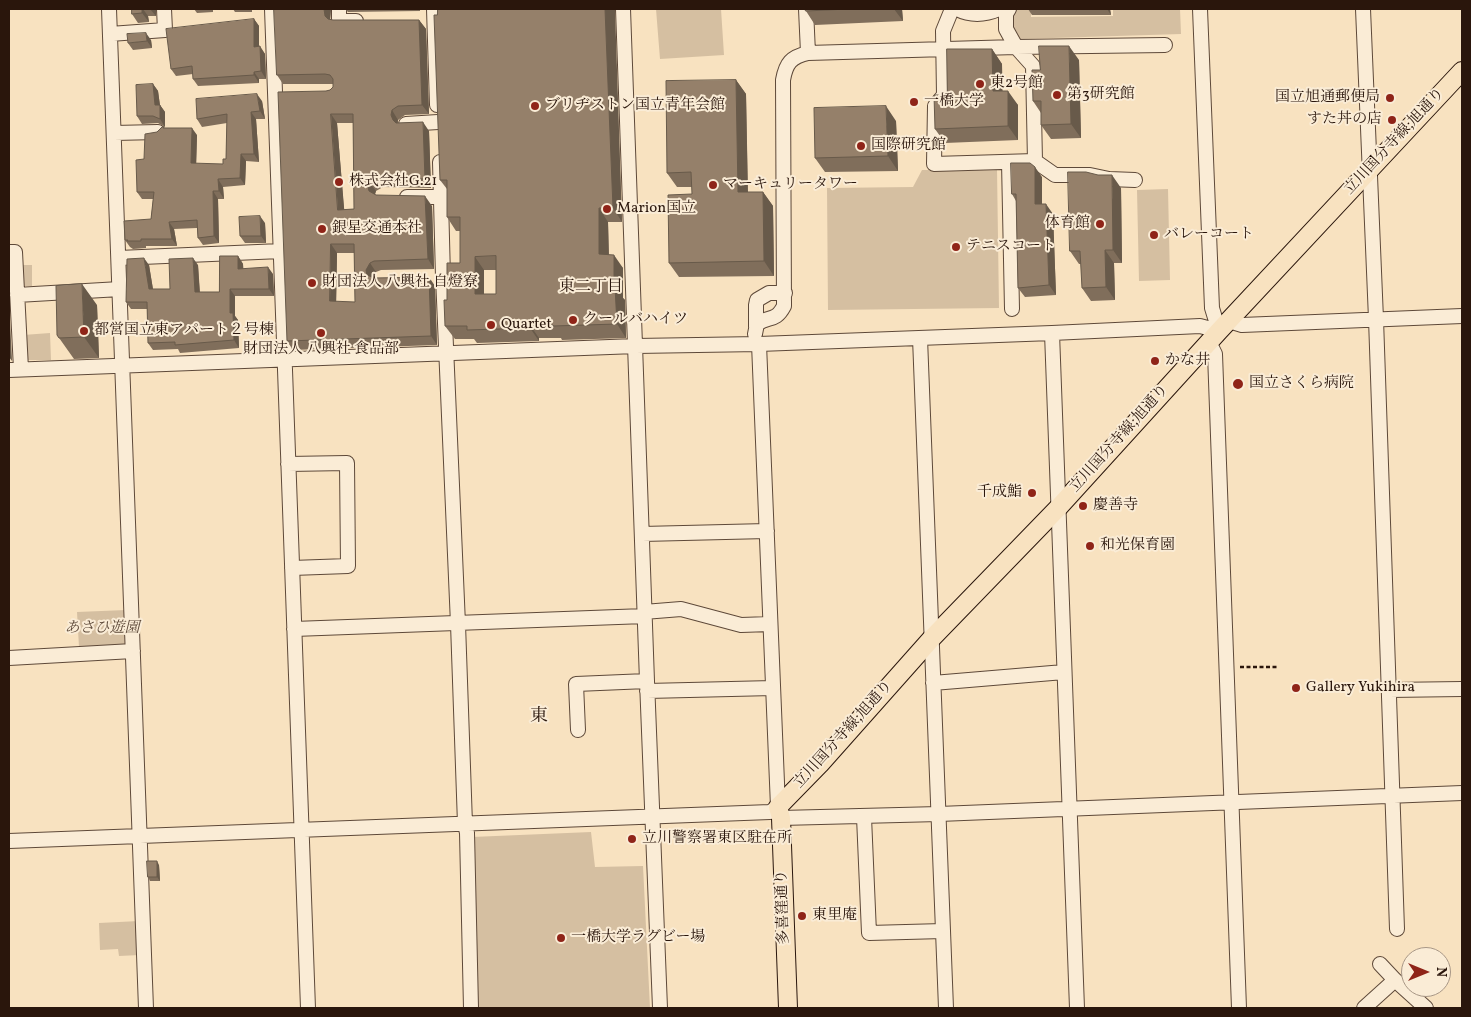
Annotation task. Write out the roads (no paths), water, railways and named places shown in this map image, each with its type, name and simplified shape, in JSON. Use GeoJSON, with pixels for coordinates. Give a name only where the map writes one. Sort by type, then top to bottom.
{"type":"FeatureCollection","features":[{"type":"Feature","properties":{"kind":"main road","name":"立川国分寺線;旭通り"},"geometry":{"type":"LineString","coordinates":[[780,812],[932,638],[1058,508],[1219,331],[1462,71]]}},
{"type":"Feature","properties":{"kind":"main road","name":"多喜窪通り"},"geometry":{"type":"LineString","coordinates":[[780,812],[788,1008]]}},
{"type":"Feature","properties":{"kind":"street"},"geometry":{"type":"LineString","coordinates":[[109,9],[146,1008]]}},
{"type":"Feature","properties":{"kind":"street"},"geometry":{"type":"LineString","coordinates":[[110,34],[165,30],[164,9]]}},
{"type":"Feature","properties":{"kind":"street"},"geometry":{"type":"LineString","coordinates":[[272,9],[279,93],[281,252],[308,1008]]}},
{"type":"Feature","properties":{"kind":"street"},"geometry":{"type":"LineString","coordinates":[[339,9],[339,21],[367,21]]}},
{"type":"Feature","properties":{"kind":"street"},"geometry":{"type":"LineString","coordinates":[[623,9],[660,1008]]}},
{"type":"Feature","properties":{"kind":"street"},"geometry":{"type":"LineString","coordinates":[[806,9],[808,53]]}},
{"type":"Feature","properties":{"kind":"street"},"geometry":{"type":"LineString","coordinates":[[926,49],[943,31],[952,9]]}},
{"type":"Feature","properties":{"kind":"street"},"geometry":{"type":"LineString","coordinates":[[957,9],[980,14],[999,9]]}},
{"type":"Feature","properties":{"kind":"street"},"geometry":{"type":"LineString","coordinates":[[1009,9],[1006,14],[1006,29],[1016,47],[1033,66],[1035,161]]}},
{"type":"Feature","properties":{"kind":"street"},"geometry":{"type":"LineString","coordinates":[[1200,9],[1212,308],[1219,331],[1215,354],[1239,1008]]}},
{"type":"Feature","properties":{"kind":"street"},"geometry":{"type":"LineString","coordinates":[[1363,9],[1390,690],[1397,929]]}},
{"type":"Feature","properties":{"kind":"street"},"geometry":{"type":"LineString","coordinates":[[406,124],[438,127],[431,16]]}},
{"type":"Feature","properties":{"kind":"street"},"geometry":{"type":"LineString","coordinates":[[943,31],[944,95],[935,106],[934,164],[1035,161],[1055,175],[1090,175],[1109,179],[1135,180]]}},
{"type":"Feature","properties":{"kind":"street"},"geometry":{"type":"LineString","coordinates":[[756,335],[760,322],[772,319],[778,315],[784,306],[783,80],[786,67],[798,55],[808,53],[926,49],[1165,45]]}},
{"type":"Feature","properties":{"kind":"street"},"geometry":{"type":"LineString","coordinates":[[114,133],[158,132]]}},
{"type":"Feature","properties":{"kind":"street"},"geometry":{"type":"LineString","coordinates":[[439,150],[441,197],[438,277],[446,354],[465,824],[467,833],[471,1008]]}},
{"type":"Feature","properties":{"kind":"street"},"geometry":{"type":"LineString","coordinates":[[1009,162],[1012,309]]}},
{"type":"Feature","properties":{"kind":"street"},"geometry":{"type":"LineString","coordinates":[[393,196],[441,197]]}},
{"type":"Feature","properties":{"kind":"street"},"geometry":{"type":"LineString","coordinates":[[9,252],[15,252],[17,295],[15,370],[636,346],[756,335],[920,338],[1200,326],[1219,331],[1242,324],[1462,316]]}},
{"type":"Feature","properties":{"kind":"street"},"geometry":{"type":"LineString","coordinates":[[119,258],[281,252]]}},
{"type":"Feature","properties":{"kind":"street"},"geometry":{"type":"LineString","coordinates":[[17,295],[120,289]]}},
{"type":"Feature","properties":{"kind":"street"},"geometry":{"type":"LineString","coordinates":[[780,812],[756,305],[757,300],[769,293],[784,293]]}},
{"type":"Feature","properties":{"kind":"street"},"geometry":{"type":"LineString","coordinates":[[1052,333],[1077,1008]]}},
{"type":"Feature","properties":{"kind":"street"},"geometry":{"type":"LineString","coordinates":[[920,338],[940,814],[946,1008]]}},
{"type":"Feature","properties":{"kind":"street"},"geometry":{"type":"LineString","coordinates":[[288,464],[347,463],[348,566],[292,568]]}},
{"type":"Feature","properties":{"kind":"street"},"geometry":{"type":"LineString","coordinates":[[642,534],[767,531]]}},
{"type":"Feature","properties":{"kind":"street"},"geometry":{"type":"LineString","coordinates":[[294,629],[458,624],[644,614],[681,609],[741,625],[770,624]]}},
{"type":"Feature","properties":{"kind":"street"},"geometry":{"type":"LineString","coordinates":[[9,658],[133,651]]}},
{"type":"Feature","properties":{"kind":"street"},"geometry":{"type":"LineString","coordinates":[[934,683],[1064,672]]}},
{"type":"Feature","properties":{"kind":"street"},"geometry":{"type":"LineString","coordinates":[[578,730],[576,684],[773,688]]}},
{"type":"Feature","properties":{"kind":"street"},"geometry":{"type":"LineString","coordinates":[[1390,690],[1462,689]]}},
{"type":"Feature","properties":{"kind":"street"},"geometry":{"type":"LineString","coordinates":[[9,841],[769,812],[864,817],[1462,792]]}},
{"type":"Feature","properties":{"kind":"street"},"geometry":{"type":"LineString","coordinates":[[864,817],[868,934],[943,931]]}},
{"type":"Feature","properties":{"kind":"street"},"geometry":{"type":"LineString","coordinates":[[1380,964],[1394,980],[1426,1008]]}},
{"type":"Feature","properties":{"kind":"street"},"geometry":{"type":"LineString","coordinates":[[1364,1008],[1394,980]]}},
{"type":"Feature","properties":{"kind":"place","name":"東2号館"},"geometry":{"type":"Point","coordinates":[980,84]}},
{"type":"Feature","properties":{"kind":"place","name":"第3研究館"},"geometry":{"type":"Point","coordinates":[1057,95]}},
{"type":"Feature","properties":{"kind":"place","name":"国立旭通郵便局"},"geometry":{"type":"Point","coordinates":[1390,98]}},
{"type":"Feature","properties":{"kind":"place","name":"一橋大学"},"geometry":{"type":"Point","coordinates":[914,102]}},
{"type":"Feature","properties":{"kind":"place","name":"ブリヂストン国立青年会館"},"geometry":{"type":"Point","coordinates":[535,106]}},
{"type":"Feature","properties":{"kind":"place","name":"すた丼の店"},"geometry":{"type":"Point","coordinates":[1392,120]}},
{"type":"Feature","properties":{"kind":"place","name":"国際研究館"},"geometry":{"type":"Point","coordinates":[861,146]}},
{"type":"Feature","properties":{"kind":"place","name":"株式会社G.21"},"geometry":{"type":"Point","coordinates":[339,182]}},
{"type":"Feature","properties":{"kind":"place","name":"マーキュリータワー"},"geometry":{"type":"Point","coordinates":[713,185]}},
{"type":"Feature","properties":{"kind":"place","name":"Marion国立"},"geometry":{"type":"Point","coordinates":[607,209]}},
{"type":"Feature","properties":{"kind":"place","name":"体育館"},"geometry":{"type":"Point","coordinates":[1100,224]}},
{"type":"Feature","properties":{"kind":"place","name":"銀星交通本社"},"geometry":{"type":"Point","coordinates":[322,229]}},
{"type":"Feature","properties":{"kind":"place","name":"バレーコート"},"geometry":{"type":"Point","coordinates":[1154,235]}},
{"type":"Feature","properties":{"kind":"place","name":"テニスコート"},"geometry":{"type":"Point","coordinates":[956,247]}},
{"type":"Feature","properties":{"kind":"place","name":"財団法人 八興社 自燈寮"},"geometry":{"type":"Point","coordinates":[312,283]}},
{"type":"Feature","properties":{"kind":"place","name":"クールバハイツ"},"geometry":{"type":"Point","coordinates":[573,320]}},
{"type":"Feature","properties":{"kind":"place","name":"Quartet"},"geometry":{"type":"Point","coordinates":[491,325]}},
{"type":"Feature","properties":{"kind":"place","name":"都営国立東アパート２号棟"},"geometry":{"type":"Point","coordinates":[84,331]}},
{"type":"Feature","properties":{"kind":"place","name":"財団法人 八興社 食品部"},"geometry":{"type":"Point","coordinates":[321,333]}},
{"type":"Feature","properties":{"kind":"place","name":"かな井"},"geometry":{"type":"Point","coordinates":[1155,361]}},
{"type":"Feature","properties":{"kind":"place","name":"国立さくら病院"},"geometry":{"type":"Point","coordinates":[1238,384]}},
{"type":"Feature","properties":{"kind":"place","name":"千成鮨"},"geometry":{"type":"Point","coordinates":[1032,493]}},
{"type":"Feature","properties":{"kind":"place","name":"慶善寺"},"geometry":{"type":"Point","coordinates":[1083,506]}},
{"type":"Feature","properties":{"kind":"place","name":"和光保育園"},"geometry":{"type":"Point","coordinates":[1090,546]}},
{"type":"Feature","properties":{"kind":"place","name":"Gallery Yukihira"},"geometry":{"type":"Point","coordinates":[1296,688]}},
{"type":"Feature","properties":{"kind":"place","name":"立川警察署東区駐在所"},"geometry":{"type":"Point","coordinates":[632,839]}},
{"type":"Feature","properties":{"kind":"place","name":"東里庵"},"geometry":{"type":"Point","coordinates":[802,916]}},
{"type":"Feature","properties":{"kind":"place","name":"一橋大学ラグビー場"},"geometry":{"type":"Point","coordinates":[561,938]}},
{"type":"Feature","properties":{"kind":"district","name":"東二丁目"},"geometry":{"type":"Point","coordinates":[591,288]}},
{"type":"Feature","properties":{"kind":"district","name":"東"},"geometry":{"type":"Point","coordinates":[539,718]}},
{"type":"Feature","properties":{"kind":"park label","name":"あさひ遊園"},"geometry":{"type":"Point","coordinates":[102,629]}}]}
